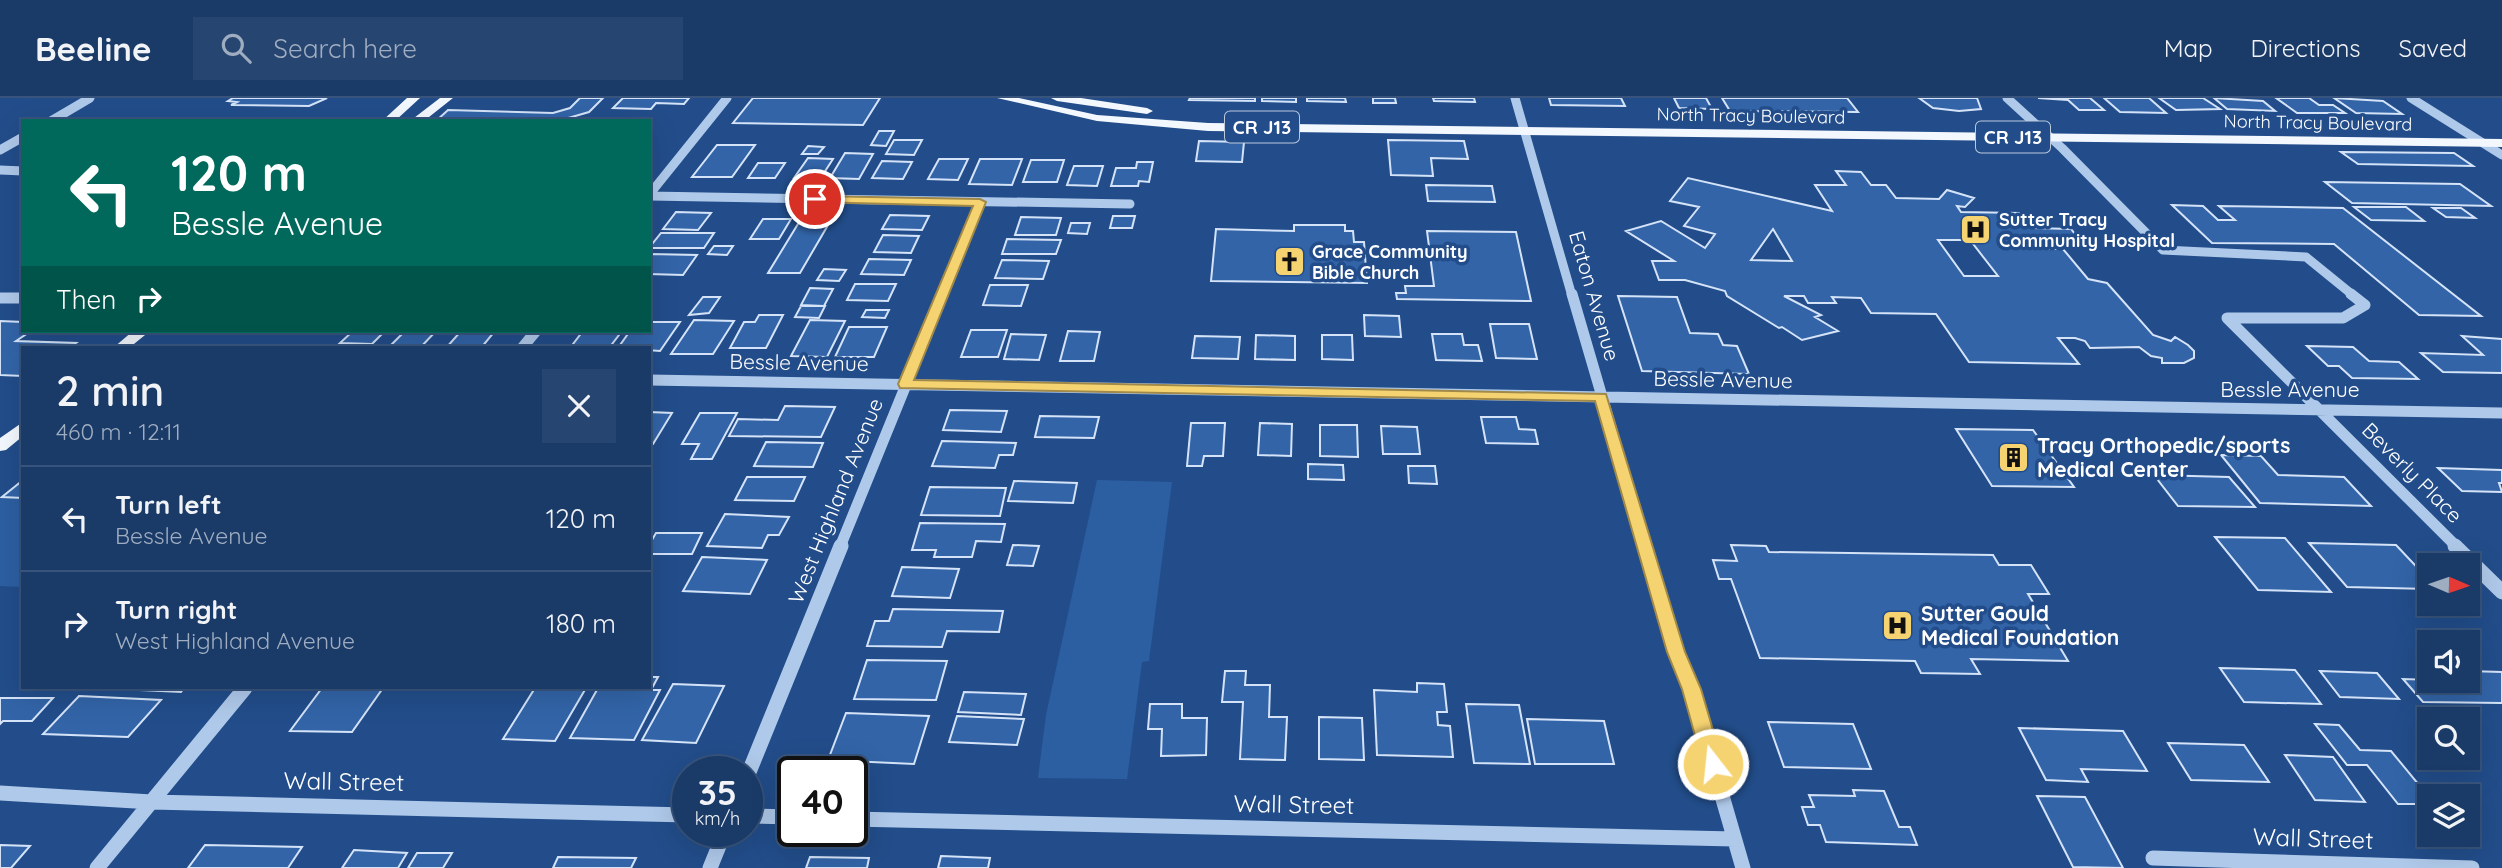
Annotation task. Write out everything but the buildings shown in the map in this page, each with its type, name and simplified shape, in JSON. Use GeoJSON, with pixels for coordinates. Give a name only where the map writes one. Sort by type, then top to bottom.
{"type":"FeatureCollection","features":[{"type":"Feature","properties":{"kind":"main road"},"geometry":{"type":"LineString","coordinates":[[390,119],[414,98]]}},
{"type":"Feature","properties":{"kind":"main road"},"geometry":{"type":"LineString","coordinates":[[419,119],[447,98]]}},
{"type":"Feature","properties":{"kind":"main road","name":"North Tracy Boulevard"},"geometry":{"type":"LineString","coordinates":[[1003,98],[1075,115],[1171,125],[2037,125],[2502,131]]}},
{"type":"Feature","properties":{"kind":"main road","name":"North Tracy Boulevard"},"geometry":{"type":"LineString","coordinates":[[1057,98],[1107,107],[1186,114],[1522,125],[2050,137],[2502,143]]}},
{"type":"Feature","properties":{"kind":"main road"},"geometry":{"type":"LineString","coordinates":[[123,346],[139,333]]}},
{"type":"Feature","properties":{"kind":"main road"},"geometry":{"type":"LineString","coordinates":[[0,446],[21,429]]}},
{"type":"Feature","properties":{"kind":"street"},"geometry":{"type":"LineString","coordinates":[[54,119],[90,98]]}},
{"type":"Feature","properties":{"kind":"street"},"geometry":{"type":"LineString","coordinates":[[651,193],[727,98]]}},
{"type":"Feature","properties":{"kind":"street","name":"Eaton Avenue"},"geometry":{"type":"LineString","coordinates":[[1514,98],[1676,652],[1691,689],[1743,868]]}},
{"type":"Feature","properties":{"kind":"street","name":"Beverly Place"},"geometry":{"type":"LineString","coordinates":[[2007,98],[2163,250],[2306,257],[2365,305],[2343,318],[2227,318],[2502,592]]}},
{"type":"Feature","properties":{"kind":"street"},"geometry":{"type":"LineString","coordinates":[[2411,98],[2502,155]]}},
{"type":"Feature","properties":{"kind":"street"},"geometry":{"type":"LineString","coordinates":[[0,150],[21,138]]}},
{"type":"Feature","properties":{"kind":"street"},"geometry":{"type":"LineString","coordinates":[[0,170],[21,171]]}},
{"type":"Feature","properties":{"kind":"street"},"geometry":{"type":"LineString","coordinates":[[651,195],[1130,204]]}},
{"type":"Feature","properties":{"kind":"street","name":"West Highland Avenue"},"geometry":{"type":"LineString","coordinates":[[755,756],[980,202]]}},
{"type":"Feature","properties":{"kind":"street"},"geometry":{"type":"LineString","coordinates":[[0,298],[21,298]]}},
{"type":"Feature","properties":{"kind":"street","name":"Bessle Avenue"},"geometry":{"type":"LineString","coordinates":[[651,380],[2502,413]]}},
{"type":"Feature","properties":{"kind":"street"},"geometry":{"type":"LineString","coordinates":[[97,868],[244,689]]}},
{"type":"Feature","properties":{"kind":"street","name":"Wall Street"},"geometry":{"type":"LineString","coordinates":[[0,793],[152,802],[672,815]]}},
{"type":"Feature","properties":{"kind":"street","name":"Wall Street"},"geometry":{"type":"LineString","coordinates":[[868,819],[1734,839]]}},
{"type":"Feature","properties":{"kind":"street"},"geometry":{"type":"LineString","coordinates":[[710,868],[719,847]]}},
{"type":"Feature","properties":{"kind":"street","name":"Wall Street"},"geometry":{"type":"LineString","coordinates":[[2153,858],[2472,868]]}},
{"type":"Feature","properties":{"kind":"shaded area"},"geometry":{"type":"Polygon","coordinates":[[[1097,480],[1172,482],[1149,661],[1142,662],[1127,779],[1038,778],[1046,715],[1097,480]]]}},
{"type":"Feature","properties":{"kind":"shaded area"},"geometry":{"type":"Polygon","coordinates":[[[0,498],[21,499],[21,587],[0,586],[0,498]]]}},
{"type":"Feature","properties":{"kind":"place","name":"Sutter Tracy Community Hospital"},"geometry":{"type":"Point","coordinates":[1976,230]}},
{"type":"Feature","properties":{"kind":"place","name":"Grace Community Bible Church"},"geometry":{"type":"Point","coordinates":[1289,262]}},
{"type":"Feature","properties":{"kind":"place","name":"Tracy Orthopedic/sports Medical Center"},"geometry":{"type":"Point","coordinates":[2014,458]}},
{"type":"Feature","properties":{"kind":"place","name":"Sutter Gould Medical Foundation"},"geometry":{"type":"Point","coordinates":[1898,626]}},
{"type":"Feature","properties":{"kind":"route"},"geometry":{"type":"LineString","coordinates":[[815,199],[980,202],[905,384],[1601,397],[1676,652],[1691,689],[1713,764]]}}]}
